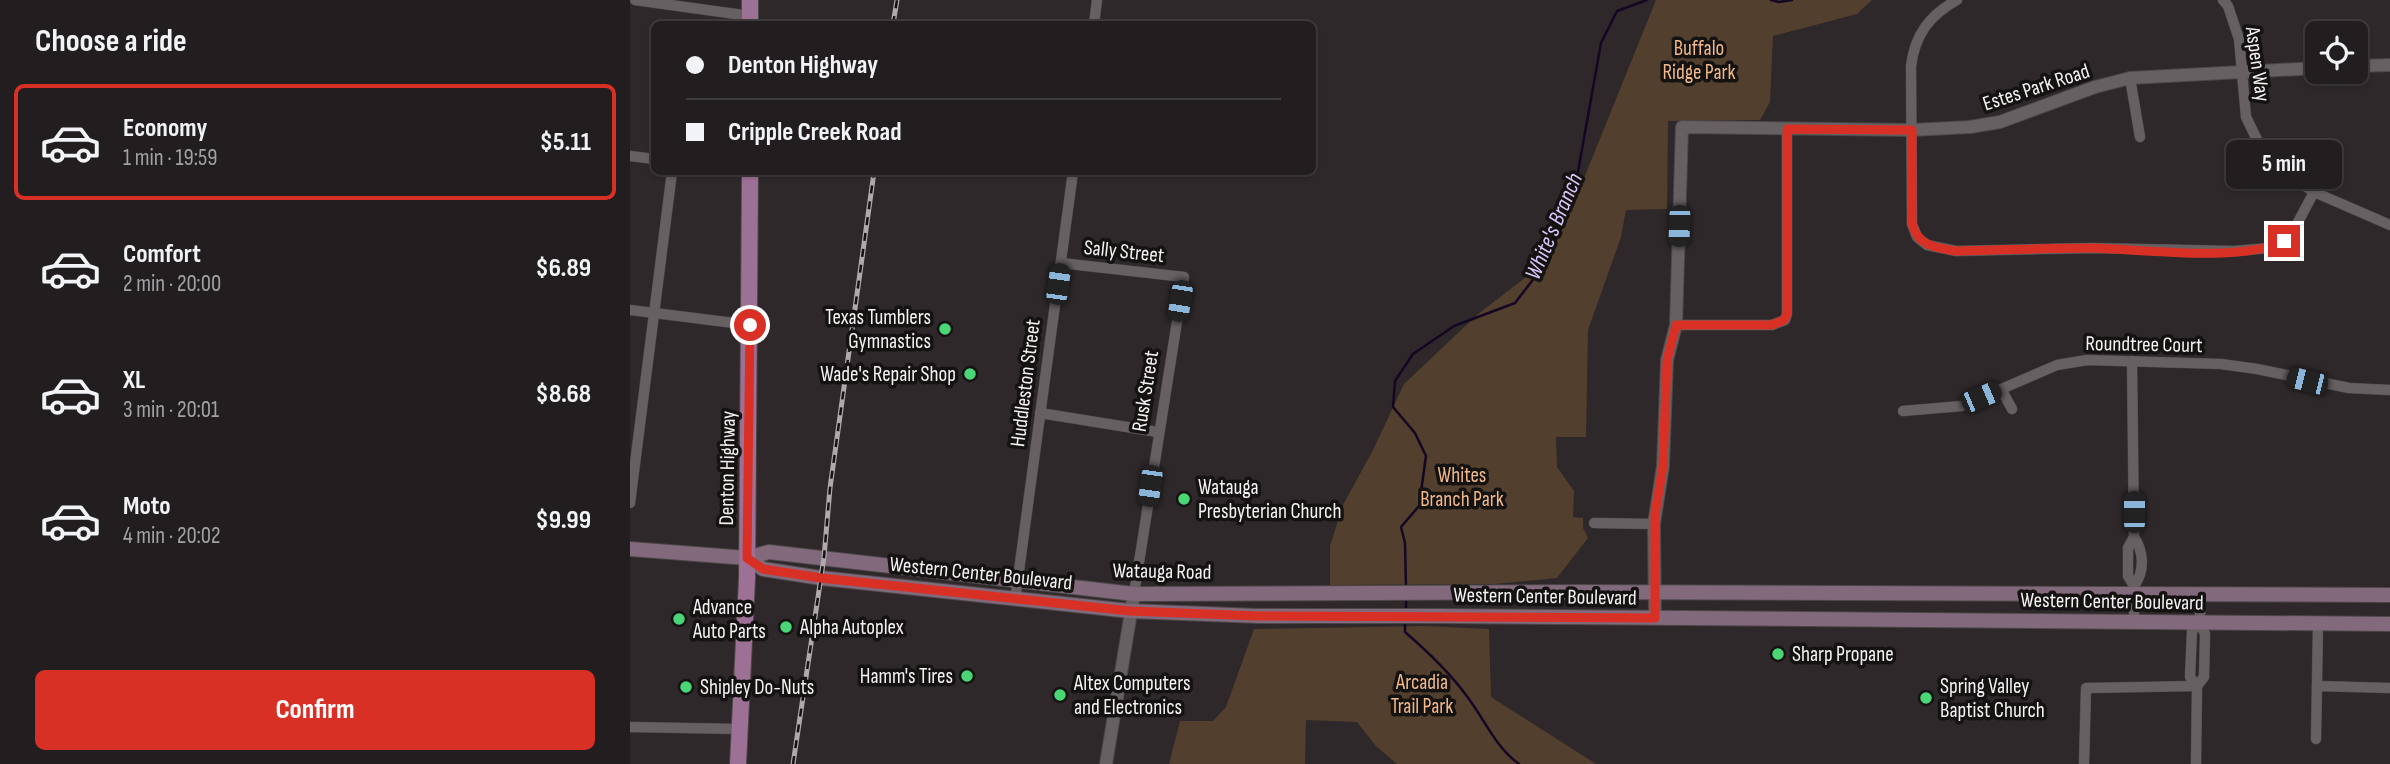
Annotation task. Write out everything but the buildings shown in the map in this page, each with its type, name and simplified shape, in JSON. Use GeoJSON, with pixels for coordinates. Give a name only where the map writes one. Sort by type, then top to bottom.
{"type":"FeatureCollection","features":[{"type":"Feature","properties":{"kind":"main road","name":"Denton Highway"},"geometry":{"type":"LineString","coordinates":[[738,764],[747,558],[750,175]]}},
{"type":"Feature","properties":{"kind":"main road","name":"Watauga Road"},"geometry":{"type":"LineString","coordinates":[[630,549],[747,558],[769,552],[1134,594],[1654,592]]}},
{"type":"Feature","properties":{"kind":"main road","name":"Western Center Boulevard"},"geometry":{"type":"LineString","coordinates":[[747,558],[763,569],[821,578],[1130,611],[1258,616],[2390,624]]}},
{"type":"Feature","properties":{"kind":"main road","name":"Western Center Boulevard"},"geometry":{"type":"LineString","coordinates":[[1654,592],[2134,590],[2200,594],[2390,595]]}},
{"type":"Feature","properties":{"kind":"main road"},"geometry":{"type":"LineString","coordinates":[[1579,592],[1579,617]]}},
{"type":"Feature","properties":{"kind":"street"},"geometry":{"type":"LineString","coordinates":[[635,0],[750,13]]}},
{"type":"Feature","properties":{"kind":"street"},"geometry":{"type":"LineString","coordinates":[[1094,21],[1097,0]]}},
{"type":"Feature","properties":{"kind":"street"},"geometry":{"type":"LineString","coordinates":[[1957,0],[1941,9],[1925,25],[1918,37],[1911,66],[1912,223],[1917,237],[1927,245],[1956,251],[2093,248],[2178,252],[2269,248],[2284,241],[2297,224],[2314,192]]}},
{"type":"Feature","properties":{"kind":"street","name":"Aspen Way"},"geometry":{"type":"LineString","coordinates":[[2223,0],[2228,6],[2239,39],[2246,117],[2262,150],[2287,174],[2314,192],[2390,225]]}},
{"type":"Feature","properties":{"kind":"street"},"geometry":{"type":"LineString","coordinates":[[2368,66],[2390,65]]}},
{"type":"Feature","properties":{"kind":"street","name":"Estes Park Road"},"geometry":{"type":"LineString","coordinates":[[1676,325],[1682,127],[1912,130],[1970,127],[2000,122],[2095,87],[2130,78],[2305,68]]}},
{"type":"Feature","properties":{"kind":"street"},"geometry":{"type":"LineString","coordinates":[[2130,78],[2140,137]]}},
{"type":"Feature","properties":{"kind":"street"},"geometry":{"type":"LineString","coordinates":[[1655,618],[1654,524],[1663,466],[1667,360],[1676,325],[1772,325],[1784,320],[1787,314],[1787,129]]}},
{"type":"Feature","properties":{"kind":"street"},"geometry":{"type":"LineString","coordinates":[[630,156],[651,159]]}},
{"type":"Feature","properties":{"kind":"street"},"geometry":{"type":"LineString","coordinates":[[630,503],[633,459],[672,175]]}},
{"type":"Feature","properties":{"kind":"street","name":"Huddleston Street"},"geometry":{"type":"LineString","coordinates":[[1015,600],[1073,175]]}},
{"type":"Feature","properties":{"kind":"street","name":"Sally Street"},"geometry":{"type":"LineString","coordinates":[[1060,263],[1184,277]]}},
{"type":"Feature","properties":{"kind":"street","name":"Rusk Street"},"geometry":{"type":"LineString","coordinates":[[1134,594],[1184,277]]}},
{"type":"Feature","properties":{"kind":"street"},"geometry":{"type":"LineString","coordinates":[[630,310],[750,325]]}},
{"type":"Feature","properties":{"kind":"street","name":"Roundtree Court"},"geometry":{"type":"LineString","coordinates":[[1903,411],[1962,405],[2057,365],[2087,360],[2221,364],[2349,388],[2390,390]]}},
{"type":"Feature","properties":{"kind":"street"},"geometry":{"type":"LineString","coordinates":[[2133,361],[2134,537],[2128,548],[2128,576],[2134,590],[2134,622]]}},
{"type":"Feature","properties":{"kind":"street"},"geometry":{"type":"LineString","coordinates":[[2001,389],[2012,409]]}},
{"type":"Feature","properties":{"kind":"street"},"geometry":{"type":"LineString","coordinates":[[1040,413],[1158,432]]}},
{"type":"Feature","properties":{"kind":"street"},"geometry":{"type":"LineString","coordinates":[[1594,523],[1654,524]]}},
{"type":"Feature","properties":{"kind":"street"},"geometry":{"type":"LineString","coordinates":[[1106,764],[1134,594]]}},
{"type":"Feature","properties":{"kind":"street"},"geometry":{"type":"LineString","coordinates":[[2196,764],[2197,686],[2190,677],[2192,631],[2200,622],[2200,594]]}},
{"type":"Feature","properties":{"kind":"street"},"geometry":{"type":"LineString","coordinates":[[2316,740],[2318,624]]}},
{"type":"Feature","properties":{"kind":"street"},"geometry":{"type":"LineString","coordinates":[[2084,764],[2086,688],[2197,686]]}},
{"type":"Feature","properties":{"kind":"street"},"geometry":{"type":"LineString","coordinates":[[2317,687],[2390,688]]}},
{"type":"Feature","properties":{"kind":"street"},"geometry":{"type":"LineString","coordinates":[[630,727],[740,729]]}},
{"type":"Feature","properties":{"kind":"green space","name":"Whites Branch Park"},"geometry":{"type":"Polygon","coordinates":[[[1656,0],[1872,0],[1857,14],[1773,36],[1770,102],[1760,120],[1668,121],[1667,209],[1626,210],[1621,237],[1588,330],[1586,437],[1556,437],[1557,467],[1574,491],[1573,517],[1583,518],[1583,528],[1588,538],[1557,578],[1494,584],[1330,585],[1330,546],[1343,505],[1404,384],[1478,314],[1548,260],[1656,0]]]}},
{"type":"Feature","properties":{"kind":"green space","name":"Arcadia Trail Park"},"geometry":{"type":"Polygon","coordinates":[[[1425,626],[1489,629],[1491,697],[1596,764],[1397,764],[1376,746],[1357,722],[1306,720],[1305,764],[1169,764],[1180,721],[1213,721],[1226,707],[1254,629],[1425,626]]]}},
{"type":"Feature","properties":{"kind":"waterway","name":"White's Branch"},"geometry":{"type":"LineString","coordinates":[[1406,588],[1405,543],[1401,527],[1419,506],[1426,456],[1415,433],[1393,407],[1395,381],[1413,354],[1454,326],[1515,303],[1535,277],[1576,183],[1601,43],[1617,11],[1647,0]]}},
{"type":"Feature","properties":{"kind":"waterway","name":"White's Branch"},"geometry":{"type":"LineString","coordinates":[[1771,0],[1792,0]]}},
{"type":"Feature","properties":{"kind":"waterway","name":"White's Branch"},"geometry":{"type":"LineString","coordinates":[[1406,598],[1406,612]]}},
{"type":"Feature","properties":{"kind":"waterway","name":"White's Branch"},"geometry":{"type":"LineString","coordinates":[[1405,622],[1405,632],[1452,678],[1496,741],[1519,764]]}},
{"type":"Feature","properties":{"kind":"railway"},"geometry":{"type":"LineString","coordinates":[[894,21],[897,0]]}},
{"type":"Feature","properties":{"kind":"railway"},"geometry":{"type":"LineString","coordinates":[[793,764],[824,557],[830,488],[874,175]]}},
{"type":"Feature","properties":{"kind":"place","name":"Texas Tumblers Gymnastics"},"geometry":{"type":"Point","coordinates":[945,329]}},
{"type":"Feature","properties":{"kind":"place","name":"Wade's Repair Shop"},"geometry":{"type":"Point","coordinates":[970,374]}},
{"type":"Feature","properties":{"kind":"place","name":"Watauga Presbyterian Church"},"geometry":{"type":"Point","coordinates":[1184,499]}},
{"type":"Feature","properties":{"kind":"place","name":"Advance Auto Parts"},"geometry":{"type":"Point","coordinates":[679,619]}},
{"type":"Feature","properties":{"kind":"place","name":"Alpha Autoplex"},"geometry":{"type":"Point","coordinates":[786,627]}},
{"type":"Feature","properties":{"kind":"place","name":"Sharp Propane"},"geometry":{"type":"Point","coordinates":[1778,654]}},
{"type":"Feature","properties":{"kind":"place","name":"Hamm's Tires"},"geometry":{"type":"Point","coordinates":[967,676]}},
{"type":"Feature","properties":{"kind":"place","name":"Shipley Do-Nuts"},"geometry":{"type":"Point","coordinates":[686,687]}},
{"type":"Feature","properties":{"kind":"place","name":"Altex Computers and Electronics"},"geometry":{"type":"Point","coordinates":[1060,695]}},
{"type":"Feature","properties":{"kind":"place","name":"Spring Valley Baptist Church"},"geometry":{"type":"Point","coordinates":[1926,698]}},
{"type":"Feature","properties":{"kind":"route"},"geometry":{"type":"LineString","coordinates":[[750,325],[747,558],[763,569],[821,578],[1130,611],[1258,616],[1655,618],[1654,524],[1663,466],[1667,360],[1673,332],[1676,325],[1772,325],[1784,320],[1787,314],[1787,129],[1912,130],[1914,232],[1927,245],[1940,248],[1956,251],[2093,248],[2178,252],[2234,251],[2269,248],[2284,241]]}},
{"type":"Feature","properties":{"kind":"park label","name":"Buffalo Ridge Park"},"geometry":{"type":"Point","coordinates":[1699,60]}}]}
